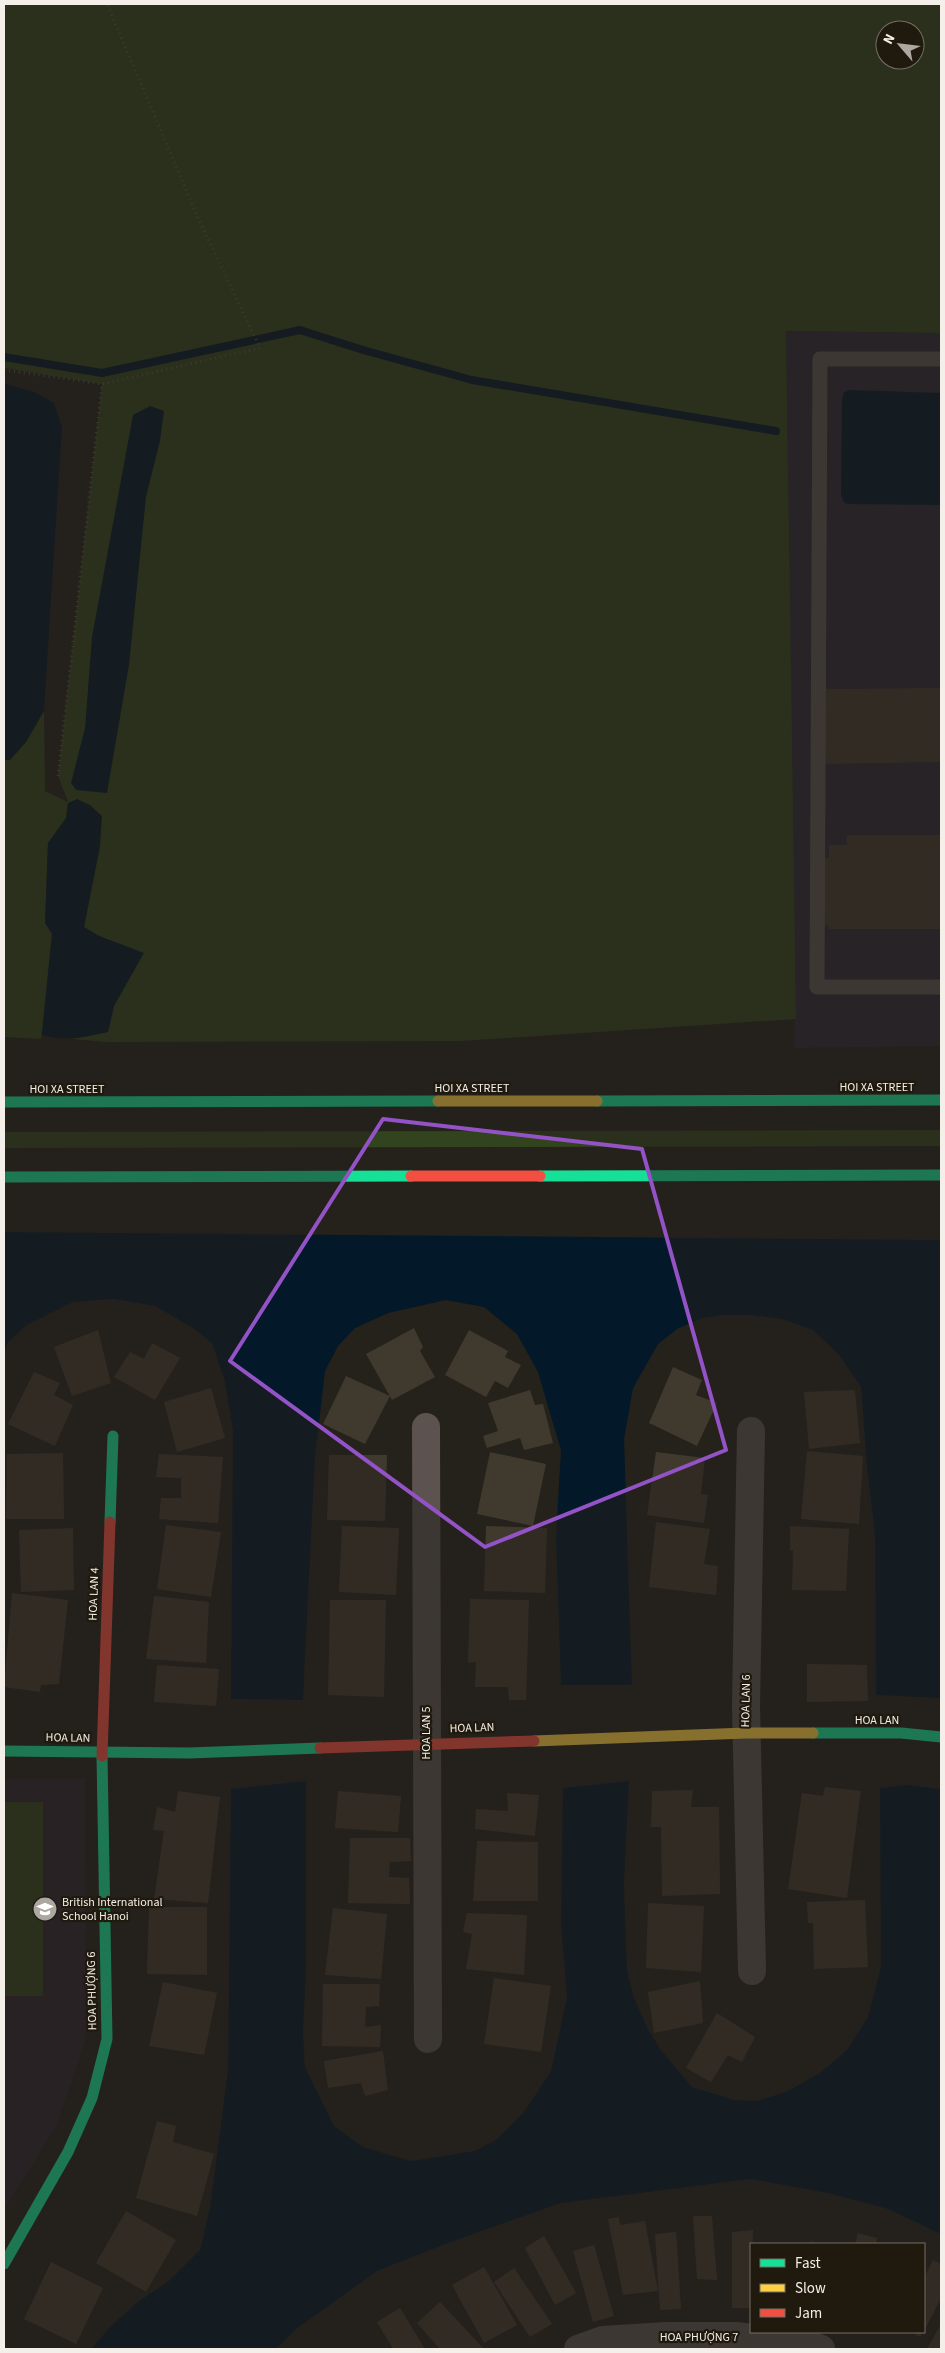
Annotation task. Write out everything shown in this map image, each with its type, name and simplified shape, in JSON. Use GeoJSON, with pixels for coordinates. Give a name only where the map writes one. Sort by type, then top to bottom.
{"type":"FeatureCollection","features":[{"type":"Feature","properties":{"kind":"main road","name":"HOI XA STREET"},"geometry":{"type":"LineString","coordinates":[[4,1102],[941,1100]]}},
{"type":"Feature","properties":{"kind":"main road"},"geometry":{"type":"LineString","coordinates":[[4,1177],[941,1175]]}},
{"type":"Feature","properties":{"kind":"main road","name":"HOA LAN 4"},"geometry":{"type":"LineString","coordinates":[[102,1753],[113,1436]]}},
{"type":"Feature","properties":{"kind":"main road","name":"HOA LAN"},"geometry":{"type":"LineString","coordinates":[[4,1751],[189,1753],[746,1733],[901,1733],[941,1737]]}},
{"type":"Feature","properties":{"kind":"main road","name":"HOA PHƯỢNG 6"},"geometry":{"type":"LineString","coordinates":[[4,2264],[68,2152],[92,2098],[107,2039],[102,1753]]}},
{"type":"Feature","properties":{"kind":"street","name":"HOA LAN 5"},"geometry":{"type":"LineString","coordinates":[[426,1427],[428,2039]]}},
{"type":"Feature","properties":{"kind":"street","name":"HOA LAN 6"},"geometry":{"type":"LineString","coordinates":[[751,1431],[746,1733],[752,1971]]}},
{"type":"Feature","properties":{"kind":"street","name":"HOA PHƯỢNG 7"},"geometry":{"type":"LineString","coordinates":[[578,2349],[603,2340],[667,2336],[736,2336],[810,2345],[822,2349]]}},
{"type":"Feature","properties":{"kind":"lane"},"geometry":{"type":"LineString","coordinates":[[941,359],[820,359],[817,987],[941,987]]}},
{"type":"Feature","properties":{"kind":"path"},"geometry":{"type":"LineString","coordinates":[[4,370],[102,384],[260,348],[198,218],[107,4]]}},
{"type":"Feature","properties":{"kind":"path"},"geometry":{"type":"LineString","coordinates":[[58,776],[102,384]]}},
{"type":"Feature","properties":{"kind":"highlighted area"},"geometry":{"type":"Polygon","coordinates":[[[383,1119],[642,1149],[726,1450],[485,1547],[230,1361],[383,1119]]]}},
{"type":"Feature","properties":{"kind":"shaded area"},"geometry":{"type":"Polygon","coordinates":[[[786,331],[941,333],[941,1046],[795,1048],[786,331]]]}},
{"type":"Feature","properties":{"kind":"shaded area","name":"British International School Hanoi"},"geometry":{"type":"Polygon","coordinates":[[[4,1779],[85,1779],[86,2039],[57,2124],[4,2210],[4,1779]]]}},
{"type":"Feature","properties":{"kind":"green space"},"geometry":{"type":"Polygon","coordinates":[[[4,4],[941,4],[941,333],[786,331],[796,1019],[461,1041],[107,1042],[72,1039],[108,1032],[114,1006],[143,953],[99,936],[84,927],[100,846],[68,803],[66,818],[48,843],[45,923],[52,934],[41,1039],[4,1037],[4,760],[10,760],[26,742],[44,711],[45,791],[68,802],[58,776],[102,384],[4,368],[4,4]]]}},
{"type":"Feature","properties":{"kind":"green space"},"geometry":{"type":"Polygon","coordinates":[[[941,1130],[941,1146],[4,1148],[4,1132],[941,1130]]]}},
{"type":"Feature","properties":{"kind":"green space"},"geometry":{"type":"Polygon","coordinates":[[[4,1802],[43,1802],[43,1996],[4,1996],[4,1802]]]}},
{"type":"Feature","properties":{"kind":"water"},"geometry":{"type":"Polygon","coordinates":[[[4,383],[36,393],[54,403],[62,427],[44,711],[26,742],[10,760],[4,760],[4,383]]]}},
{"type":"Feature","properties":{"kind":"water"},"geometry":{"type":"Polygon","coordinates":[[[849,390],[941,393],[941,505],[847,504],[843,501],[841,494],[842,399],[844,392],[849,390]]]}},
{"type":"Feature","properties":{"kind":"water"},"geometry":{"type":"Polygon","coordinates":[[[150,406],[164,411],[160,441],[146,497],[129,665],[107,793],[76,790],[71,783],[85,728],[92,637],[133,415],[150,406]]]}},
{"type":"Feature","properties":{"kind":"water"},"geometry":{"type":"Polygon","coordinates":[[[77,799],[90,805],[102,816],[100,846],[84,927],[99,936],[144,953],[114,1006],[108,1032],[83,1037],[59,1038],[42,1035],[52,934],[45,923],[48,843],[66,818],[68,803],[77,799]]]}},
{"type":"Feature","properties":{"kind":"water"},"geometry":{"type":"Polygon","coordinates":[[[4,1232],[941,1240],[941,1698],[876,1695],[875,1535],[867,1467],[861,1387],[839,1355],[813,1330],[782,1319],[750,1315],[724,1315],[702,1318],[677,1329],[658,1344],[633,1388],[624,1439],[632,1685],[561,1685],[556,1537],[561,1450],[538,1372],[517,1334],[484,1307],[446,1300],[388,1313],[355,1328],[338,1346],[325,1371],[315,1457],[303,1700],[231,1699],[233,1430],[225,1382],[212,1343],[193,1328],[155,1306],[114,1299],[73,1302],[27,1325],[8,1342],[4,1354],[4,1232]]]}},
{"type":"Feature","properties":{"kind":"water"},"geometry":{"type":"Polygon","coordinates":[[[306,1781],[306,1971],[303,2030],[305,2067],[334,2126],[363,2147],[411,2161],[475,2151],[497,2139],[524,2112],[551,2071],[567,1997],[561,1924],[563,1788],[629,1781],[624,1883],[627,1971],[634,1998],[647,2027],[660,2049],[692,2087],[735,2100],[757,2101],[788,2091],[820,2073],[847,2050],[868,2017],[881,1967],[880,1788],[906,1785],[941,1789],[941,2234],[888,2209],[832,2194],[751,2179],[561,2203],[456,2240],[377,2271],[296,2329],[276,2349],[91,2349],[111,2326],[139,2301],[169,2281],[200,2250],[210,2208],[228,2070],[231,1789],[306,1781]]]}},
{"type":"Feature","properties":{"kind":"building"},"geometry":{"type":"Polygon","coordinates":[[[941,688],[941,762],[824,764],[824,689],[941,688]]]}},
{"type":"Feature","properties":{"kind":"building"},"geometry":{"type":"Polygon","coordinates":[[[847,835],[941,835],[941,929],[829,929],[828,925],[824,925],[824,858],[829,858],[829,845],[847,845],[847,835]]]}},
{"type":"Feature","properties":{"kind":"building"},"geometry":{"type":"Polygon","coordinates":[[[414,1328],[423,1347],[420,1351],[435,1377],[392,1400],[366,1354],[414,1328]]]}},
{"type":"Feature","properties":{"kind":"building"},"geometry":{"type":"Polygon","coordinates":[[[98,1330],[111,1383],[72,1396],[54,1347],[98,1330]]]}},
{"type":"Feature","properties":{"kind":"building"},"geometry":{"type":"Polygon","coordinates":[[[469,1330],[508,1351],[505,1357],[521,1365],[508,1388],[495,1381],[486,1397],[445,1375],[469,1330]]]}},
{"type":"Feature","properties":{"kind":"building"},"geometry":{"type":"Polygon","coordinates":[[[152,1343],[180,1358],[155,1400],[114,1377],[130,1352],[144,1359],[152,1343]]]}},
{"type":"Feature","properties":{"kind":"building"},"geometry":{"type":"Polygon","coordinates":[[[673,1367],[702,1380],[696,1395],[717,1403],[697,1446],[649,1423],[673,1367]]]}},
{"type":"Feature","properties":{"kind":"building"},"geometry":{"type":"Polygon","coordinates":[[[34,1372],[60,1383],[54,1395],[73,1405],[55,1446],[8,1424],[34,1372]]]}},
{"type":"Feature","properties":{"kind":"building"},"geometry":{"type":"Polygon","coordinates":[[[346,1376],[390,1396],[365,1444],[323,1424],[346,1376]]]}},
{"type":"Feature","properties":{"kind":"building"},"geometry":{"type":"Polygon","coordinates":[[[211,1388],[225,1438],[177,1452],[164,1402],[211,1388]]]}},
{"type":"Feature","properties":{"kind":"building"},"geometry":{"type":"Polygon","coordinates":[[[530,1390],[535,1405],[543,1404],[553,1443],[524,1450],[520,1438],[487,1448],[483,1436],[498,1431],[488,1403],[530,1390]]]}},
{"type":"Feature","properties":{"kind":"building"},"geometry":{"type":"Polygon","coordinates":[[[855,1390],[860,1443],[809,1449],[804,1392],[855,1390]]]}},
{"type":"Feature","properties":{"kind":"building"},"geometry":{"type":"Polygon","coordinates":[[[807,1451],[863,1456],[859,1524],[801,1519],[807,1451]]]}},
{"type":"Feature","properties":{"kind":"building"},"geometry":{"type":"Polygon","coordinates":[[[490,1452],[546,1464],[533,1526],[477,1514],[490,1452]]]}},
{"type":"Feature","properties":{"kind":"building"},"geometry":{"type":"Polygon","coordinates":[[[656,1452],[705,1458],[701,1494],[708,1495],[704,1523],[647,1515],[656,1452]]]}},
{"type":"Feature","properties":{"kind":"building"},"geometry":{"type":"Polygon","coordinates":[[[63,1453],[64,1519],[6,1519],[7,1454],[63,1453]]]}},
{"type":"Feature","properties":{"kind":"building"},"geometry":{"type":"Polygon","coordinates":[[[159,1454],[223,1457],[218,1523],[159,1519],[161,1498],[181,1498],[181,1478],[156,1477],[159,1454]]]}},
{"type":"Feature","properties":{"kind":"building"},"geometry":{"type":"Polygon","coordinates":[[[329,1455],[387,1455],[385,1521],[327,1520],[329,1455]]]}},
{"type":"Feature","properties":{"kind":"building"},"geometry":{"type":"Polygon","coordinates":[[[656,1522],[710,1529],[704,1564],[718,1566],[716,1595],[649,1587],[656,1522]]]}},
{"type":"Feature","properties":{"kind":"building"},"geometry":{"type":"Polygon","coordinates":[[[166,1525],[221,1532],[211,1597],[157,1589],[166,1525]]]}},
{"type":"Feature","properties":{"kind":"building"},"geometry":{"type":"Polygon","coordinates":[[[342,1526],[399,1528],[396,1595],[339,1592],[342,1526]]]}},
{"type":"Feature","properties":{"kind":"building"},"geometry":{"type":"Polygon","coordinates":[[[486,1526],[547,1528],[545,1593],[484,1591],[486,1526]]]}},
{"type":"Feature","properties":{"kind":"building"},"geometry":{"type":"Polygon","coordinates":[[[790,1526],[849,1529],[846,1591],[792,1590],[793,1550],[790,1551],[790,1526]]]}},
{"type":"Feature","properties":{"kind":"building"},"geometry":{"type":"Polygon","coordinates":[[[73,1528],[74,1590],[21,1592],[19,1530],[73,1528]]]}},
{"type":"Feature","properties":{"kind":"building"},"geometry":{"type":"Polygon","coordinates":[[[12,1593],[68,1600],[59,1684],[41,1685],[40,1692],[4,1687],[12,1593]]]}},
{"type":"Feature","properties":{"kind":"building"},"geometry":{"type":"Polygon","coordinates":[[[154,1596],[209,1602],[206,1663],[146,1659],[154,1596]]]}},
{"type":"Feature","properties":{"kind":"building"},"geometry":{"type":"Polygon","coordinates":[[[470,1599],[529,1600],[526,1700],[509,1700],[508,1687],[475,1687],[476,1662],[468,1663],[470,1599]]]}},
{"type":"Feature","properties":{"kind":"building"},"geometry":{"type":"Polygon","coordinates":[[[330,1600],[386,1600],[384,1697],[328,1695],[330,1600]]]}},
{"type":"Feature","properties":{"kind":"building"},"geometry":{"type":"Polygon","coordinates":[[[807,1664],[867,1665],[868,1701],[807,1702],[807,1664]]]}},
{"type":"Feature","properties":{"kind":"building"},"geometry":{"type":"Polygon","coordinates":[[[157,1665],[219,1669],[216,1706],[154,1702],[157,1665]]]}},
{"type":"Feature","properties":{"kind":"building"},"geometry":{"type":"Polygon","coordinates":[[[825,1787],[861,1791],[847,1898],[788,1889],[802,1793],[823,1796],[825,1787]]]}},
{"type":"Feature","properties":{"kind":"building"},"geometry":{"type":"Polygon","coordinates":[[[693,1790],[691,1807],[719,1807],[720,1894],[662,1896],[661,1827],[651,1827],[652,1791],[693,1790]]]}},
{"type":"Feature","properties":{"kind":"building"},"geometry":{"type":"Polygon","coordinates":[[[178,1791],[220,1797],[208,1903],[154,1899],[164,1831],[153,1830],[157,1807],[175,1812],[178,1791]]]}},
{"type":"Feature","properties":{"kind":"building"},"geometry":{"type":"Polygon","coordinates":[[[338,1791],[401,1796],[398,1832],[335,1828],[338,1791]]]}},
{"type":"Feature","properties":{"kind":"building"},"geometry":{"type":"Polygon","coordinates":[[[507,1793],[539,1795],[535,1836],[475,1829],[476,1809],[508,1811],[507,1793]]]}},
{"type":"Feature","properties":{"kind":"building"},"geometry":{"type":"Polygon","coordinates":[[[350,1838],[410,1838],[411,1861],[390,1862],[389,1877],[409,1878],[410,1904],[348,1903],[350,1838]]]}},
{"type":"Feature","properties":{"kind":"building"},"geometry":{"type":"Polygon","coordinates":[[[477,1841],[538,1842],[538,1901],[473,1901],[477,1841]]]}},
{"type":"Feature","properties":{"kind":"building"},"geometry":{"type":"Polygon","coordinates":[[[865,1900],[868,1967],[814,1969],[813,1923],[808,1923],[807,1902],[865,1900]]]}},
{"type":"Feature","properties":{"kind":"building"},"geometry":{"type":"Polygon","coordinates":[[[648,1903],[704,1906],[701,1972],[646,1968],[648,1903]]]}},
{"type":"Feature","properties":{"kind":"building"},"geometry":{"type":"Polygon","coordinates":[[[149,1907],[207,1907],[207,1975],[147,1974],[149,1907]]]}},
{"type":"Feature","properties":{"kind":"building"},"geometry":{"type":"Polygon","coordinates":[[[333,1908],[387,1914],[381,1979],[325,1975],[333,1908]]]}},
{"type":"Feature","properties":{"kind":"building"},"geometry":{"type":"Polygon","coordinates":[[[467,1913],[527,1915],[524,1975],[466,1969],[472,1934],[463,1932],[467,1913]]]}},
{"type":"Feature","properties":{"kind":"building"},"geometry":{"type":"Polygon","coordinates":[[[494,1978],[551,1986],[541,2052],[484,2044],[494,1978]]]}},
{"type":"Feature","properties":{"kind":"building"},"geometry":{"type":"Polygon","coordinates":[[[700,1981],[703,2023],[654,2033],[648,1992],[700,1981]]]}},
{"type":"Feature","properties":{"kind":"building"},"geometry":{"type":"Polygon","coordinates":[[[163,1982],[217,1993],[204,2055],[149,2046],[163,1982]]]}},
{"type":"Feature","properties":{"kind":"building"},"geometry":{"type":"Polygon","coordinates":[[[323,1984],[380,1984],[379,2006],[366,2007],[365,2027],[381,2025],[380,2047],[322,2046],[323,1984]]]}},
{"type":"Feature","properties":{"kind":"building"},"geometry":{"type":"Polygon","coordinates":[[[717,2013],[755,2037],[742,2062],[728,2055],[711,2082],[686,2068],[717,2013]]]}},
{"type":"Feature","properties":{"kind":"building"},"geometry":{"type":"Polygon","coordinates":[[[383,2051],[388,2090],[365,2096],[361,2083],[328,2088],[324,2061],[383,2051]]]}},
{"type":"Feature","properties":{"kind":"building"},"geometry":{"type":"Polygon","coordinates":[[[157,2121],[176,2126],[173,2142],[214,2154],[197,2216],[136,2198],[157,2121]]]}},
{"type":"Feature","properties":{"kind":"building"},"geometry":{"type":"Polygon","coordinates":[[[126,2211],[176,2240],[146,2292],[96,2263],[126,2211]]]}},
{"type":"Feature","properties":{"kind":"building"},"geometry":{"type":"Polygon","coordinates":[[[693,2216],[712,2216],[717,2280],[697,2279],[693,2216]]]}},
{"type":"Feature","properties":{"kind":"building"},"geometry":{"type":"Polygon","coordinates":[[[619,2217],[620,2225],[645,2221],[658,2291],[623,2295],[608,2219],[619,2217]]]}},
{"type":"Feature","properties":{"kind":"building"},"geometry":{"type":"Polygon","coordinates":[[[753,2230],[753,2243],[750,2243],[750,2308],[732,2308],[732,2232],[753,2230]]]}},
{"type":"Feature","properties":{"kind":"building"},"geometry":{"type":"Polygon","coordinates":[[[676,2232],[681,2309],[660,2310],[655,2234],[676,2232]]]}},
{"type":"Feature","properties":{"kind":"building"},"geometry":{"type":"Polygon","coordinates":[[[858,2233],[877,2238],[876,2243],[855,2243],[858,2233]]]}},
{"type":"Feature","properties":{"kind":"building"},"geometry":{"type":"Polygon","coordinates":[[[544,2236],[576,2293],[555,2305],[525,2248],[544,2236]]]}},
{"type":"Feature","properties":{"kind":"building"},"geometry":{"type":"Polygon","coordinates":[[[594,2245],[614,2316],[593,2322],[573,2251],[594,2245]]]}},
{"type":"Feature","properties":{"kind":"building"},"geometry":{"type":"Polygon","coordinates":[[[933,2260],[941,2264],[941,2298],[925,2329],[925,2276],[933,2260]]]}},
{"type":"Feature","properties":{"kind":"building"},"geometry":{"type":"Polygon","coordinates":[[[51,2262],[103,2288],[76,2344],[24,2319],[51,2262]]]}},
{"type":"Feature","properties":{"kind":"building"},"geometry":{"type":"Polygon","coordinates":[[[484,2267],[517,2325],[484,2343],[452,2285],[484,2267]]]}},
{"type":"Feature","properties":{"kind":"building"},"geometry":{"type":"Polygon","coordinates":[[[514,2268],[552,2324],[530,2337],[494,2282],[514,2268]]]}},
{"type":"Feature","properties":{"kind":"building"},"geometry":{"type":"Polygon","coordinates":[[[440,2302],[484,2349],[440,2349],[417,2323],[440,2302]]]}},
{"type":"Feature","properties":{"kind":"building"},"geometry":{"type":"Polygon","coordinates":[[[400,2308],[425,2349],[393,2349],[377,2322],[400,2308]]]}},
{"type":"Feature","properties":{"kind":"building"},"geometry":{"type":"Polygon","coordinates":[[[941,2324],[941,2349],[927,2349],[941,2324]]]}},
{"type":"Feature","properties":{"kind":"building"},"geometry":{"type":"Polygon","coordinates":[[[913,2333],[922,2333],[920,2337],[913,2333]]]}},
{"type":"Feature","properties":{"kind":"waterway"},"geometry":{"type":"LineString","coordinates":[[4,357],[102,373],[300,330],[363,350],[472,380],[776,431]]}},
{"type":"Feature","properties":{"kind":"traffic: fast"},"geometry":{"type":"LineString","coordinates":[[597,1101],[941,1100]]}},
{"type":"Feature","properties":{"kind":"traffic: fast"},"geometry":{"type":"LineString","coordinates":[[4,1102],[438,1101]]}},
{"type":"Feature","properties":{"kind":"traffic: fast"},"geometry":{"type":"LineString","coordinates":[[540,1176],[941,1175]]}},
{"type":"Feature","properties":{"kind":"traffic: fast"},"geometry":{"type":"LineString","coordinates":[[4,1177],[411,1176]]}},
{"type":"Feature","properties":{"kind":"traffic: fast"},"geometry":{"type":"LineString","coordinates":[[110,1522],[113,1436]]}},
{"type":"Feature","properties":{"kind":"traffic: fast"},"geometry":{"type":"LineString","coordinates":[[813,1733],[901,1733],[941,1737]]}},
{"type":"Feature","properties":{"kind":"traffic: fast"},"geometry":{"type":"LineString","coordinates":[[4,1751],[189,1753],[320,1748]]}},
{"type":"Feature","properties":{"kind":"traffic: fast"},"geometry":{"type":"LineString","coordinates":[[4,2264],[68,2152],[92,2098],[107,2039],[102,1756]]}},
{"type":"Feature","properties":{"kind":"traffic: slow"},"geometry":{"type":"LineString","coordinates":[[438,1101],[597,1101]]}},
{"type":"Feature","properties":{"kind":"traffic: slow"},"geometry":{"type":"LineString","coordinates":[[534,1741],[746,1733],[813,1733]]}},
{"type":"Feature","properties":{"kind":"traffic: jam"},"geometry":{"type":"LineString","coordinates":[[411,1176],[540,1176]]}},
{"type":"Feature","properties":{"kind":"traffic: jam"},"geometry":{"type":"LineString","coordinates":[[102,1756],[110,1522]]}},
{"type":"Feature","properties":{"kind":"traffic: jam"},"geometry":{"type":"LineString","coordinates":[[320,1748],[534,1741]]}},
{"type":"Feature","properties":{"kind":"place","name":"British International School Hanoi"},"geometry":{"type":"Point","coordinates":[45,1909]}}]}
